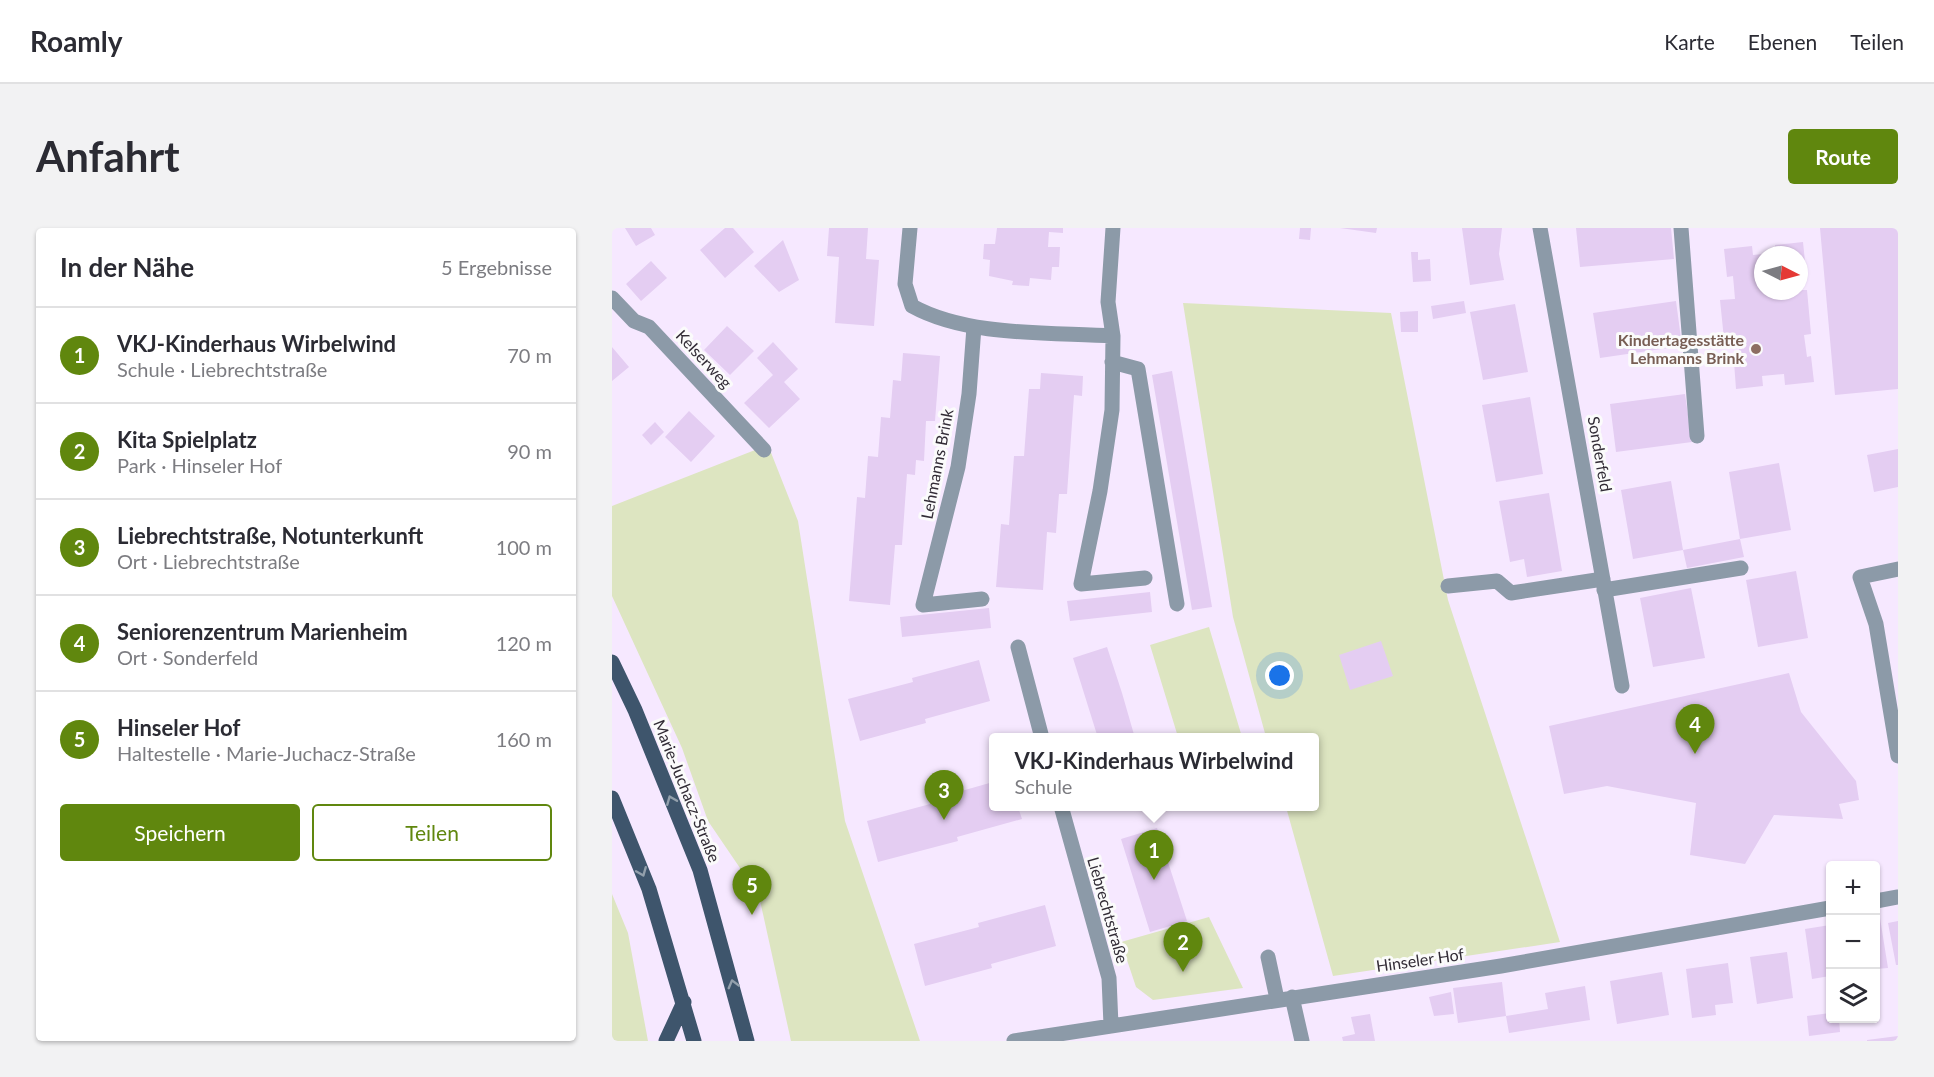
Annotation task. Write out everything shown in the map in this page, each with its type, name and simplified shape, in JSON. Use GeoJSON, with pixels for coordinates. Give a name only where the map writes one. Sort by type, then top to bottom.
{"type":"FeatureCollection","features":[{"type":"Feature","properties":{"kind":"main road","name":"Marie-Juchacz-Straße"},"geometry":{"type":"LineString","coordinates":[[612,662],[635,710],[700,870],[747,1041]]}},
{"type":"Feature","properties":{"kind":"main road"},"geometry":{"type":"LineString","coordinates":[[612,798],[649,889],[694,1041]]}},
{"type":"Feature","properties":{"kind":"main road"},"geometry":{"type":"LineString","coordinates":[[666,1041],[684,1002]]}},
{"type":"Feature","properties":{"kind":"street"},"geometry":{"type":"LineString","coordinates":[[910,228],[905,284],[912,306],[930,316],[974,327],[1113,336]]}},
{"type":"Feature","properties":{"kind":"street"},"geometry":{"type":"LineString","coordinates":[[1113,228],[1108,302],[1113,336],[1112,410],[1100,491],[1081,584],[1145,578]]}},
{"type":"Feature","properties":{"kind":"street","name":"Sonderfeld"},"geometry":{"type":"LineString","coordinates":[[1540,228],[1622,686]]}},
{"type":"Feature","properties":{"kind":"street"},"geometry":{"type":"LineString","coordinates":[[1681,228],[1697,436]]}},
{"type":"Feature","properties":{"kind":"street","name":"Kelserweg"},"geometry":{"type":"LineString","coordinates":[[612,298],[634,321],[649,327],[764,450]]}},
{"type":"Feature","properties":{"kind":"street","name":"Lehmanns Brink"},"geometry":{"type":"LineString","coordinates":[[974,327],[969,394],[958,467],[923,605],[982,599]]}},
{"type":"Feature","properties":{"kind":"street"},"geometry":{"type":"LineString","coordinates":[[1113,362],[1138,369],[1177,604]]}},
{"type":"Feature","properties":{"kind":"street"},"geometry":{"type":"LineString","coordinates":[[1448,586],[1497,581],[1511,593],[1741,568]]}},
{"type":"Feature","properties":{"kind":"street"},"geometry":{"type":"LineString","coordinates":[[1898,569],[1860,576],[1876,624],[1898,756]]}},
{"type":"Feature","properties":{"kind":"street"},"geometry":{"type":"LineString","coordinates":[[1018,646],[1041,733]]}},
{"type":"Feature","properties":{"kind":"street","name":"Liebrechtstraße"},"geometry":{"type":"LineString","coordinates":[[1062,811],[1109,978],[1111,1025]]}},
{"type":"Feature","properties":{"kind":"street"},"geometry":{"type":"LineString","coordinates":[[1880,900],[1898,897]]}},
{"type":"Feature","properties":{"kind":"street","name":"Hinseler Hof"},"geometry":{"type":"LineString","coordinates":[[1014,1041],[1501,966],[1826,909]]}},
{"type":"Feature","properties":{"kind":"street"},"geometry":{"type":"LineString","coordinates":[[1268,957],[1302,1041]]}},
{"type":"Feature","properties":{"kind":"green space"},"geometry":{"type":"Polygon","coordinates":[[[1183,303],[1391,313],[1448,600],[1560,942],[1333,976],[1287,811],[1319,811],[1319,733],[1265,733],[1233,617],[1183,303]]]}},
{"type":"Feature","properties":{"kind":"green space"},"geometry":{"type":"Polygon","coordinates":[[[768,445],[798,521],[845,821],[920,1041],[791,1041],[759,896],[708,821],[682,748],[612,596],[612,506],[768,445]]]}},
{"type":"Feature","properties":{"kind":"green space"},"geometry":{"type":"Polygon","coordinates":[[[1209,627],[1241,733],[1177,733],[1150,645],[1209,627]]]}},
{"type":"Feature","properties":{"kind":"green space"},"geometry":{"type":"Polygon","coordinates":[[[612,894],[628,933],[648,1041],[612,1041],[612,894]]]}},
{"type":"Feature","properties":{"kind":"green space"},"geometry":{"type":"Polygon","coordinates":[[[1209,917],[1243,988],[1153,1000],[1136,987],[1121,942],[1209,917]]]}},
{"type":"Feature","properties":{"kind":"building"},"geometry":{"type":"Polygon","coordinates":[[[625,228],[651,228],[655,235],[636,246],[625,228]]]}},
{"type":"Feature","properties":{"kind":"building"},"geometry":{"type":"Polygon","coordinates":[[[725,228],[733,228],[754,252],[725,278],[700,250],[725,228]]]}},
{"type":"Feature","properties":{"kind":"building"},"geometry":{"type":"Polygon","coordinates":[[[829,228],[868,228],[866,259],[879,260],[874,326],[835,323],[839,257],[827,256],[829,228]]]}},
{"type":"Feature","properties":{"kind":"building"},"geometry":{"type":"Polygon","coordinates":[[[997,228],[1063,228],[1063,233],[1049,232],[1048,247],[1060,247],[1059,267],[1052,267],[1051,280],[1030,278],[1029,286],[1012,285],[1013,281],[989,276],[990,260],[983,259],[984,244],[995,244],[997,228]]]}},
{"type":"Feature","properties":{"kind":"building"},"geometry":{"type":"Polygon","coordinates":[[[1300,228],[1311,228],[1310,240],[1299,239],[1300,228]]]}},
{"type":"Feature","properties":{"kind":"building"},"geometry":{"type":"Polygon","coordinates":[[[1340,228],[1377,228],[1376,233],[1340,228]]]}},
{"type":"Feature","properties":{"kind":"building"},"geometry":{"type":"Polygon","coordinates":[[[1462,228],[1502,228],[1499,254],[1504,280],[1470,285],[1462,228]]]}},
{"type":"Feature","properties":{"kind":"building"},"geometry":{"type":"Polygon","coordinates":[[[1576,228],[1671,228],[1674,259],[1580,267],[1576,228]]]}},
{"type":"Feature","properties":{"kind":"building"},"geometry":{"type":"Polygon","coordinates":[[[1820,228],[1898,228],[1898,389],[1835,395],[1820,228]]]}},
{"type":"Feature","properties":{"kind":"building"},"geometry":{"type":"Polygon","coordinates":[[[783,240],[799,280],[779,292],[754,266],[783,240]]]}},
{"type":"Feature","properties":{"kind":"building"},"geometry":{"type":"Polygon","coordinates":[[[1803,242],[1803,246],[1775,246],[1803,242]]]}},
{"type":"Feature","properties":{"kind":"building"},"geometry":{"type":"Polygon","coordinates":[[[1752,246],[1754,300],[1808,300],[1811,334],[1804,335],[1807,357],[1811,356],[1814,382],[1785,385],[1784,374],[1762,376],[1763,386],[1736,389],[1734,362],[1740,362],[1738,338],[1724,339],[1720,300],[1735,299],[1733,276],[1727,277],[1724,249],[1752,246]]]}},
{"type":"Feature","properties":{"kind":"building"},"geometry":{"type":"Polygon","coordinates":[[[1411,252],[1418,252],[1418,260],[1430,259],[1431,281],[1413,282],[1411,252]]]}},
{"type":"Feature","properties":{"kind":"building"},"geometry":{"type":"Polygon","coordinates":[[[651,261],[667,278],[641,301],[626,284],[651,261]]]}},
{"type":"Feature","properties":{"kind":"building"},"geometry":{"type":"Polygon","coordinates":[[[1464,301],[1466,313],[1433,319],[1431,306],[1464,301]]]}},
{"type":"Feature","properties":{"kind":"building"},"geometry":{"type":"Polygon","coordinates":[[[1676,301],[1682,346],[1600,358],[1593,313],[1676,301]]]}},
{"type":"Feature","properties":{"kind":"building"},"geometry":{"type":"Polygon","coordinates":[[[1515,304],[1528,372],[1483,380],[1470,312],[1515,304]]]}},
{"type":"Feature","properties":{"kind":"building"},"geometry":{"type":"Polygon","coordinates":[[[1418,311],[1418,332],[1401,332],[1400,312],[1418,311]]]}},
{"type":"Feature","properties":{"kind":"building"},"geometry":{"type":"Polygon","coordinates":[[[727,326],[754,351],[730,375],[704,350],[727,326]]]}},
{"type":"Feature","properties":{"kind":"building"},"geometry":{"type":"Polygon","coordinates":[[[773,342],[798,369],[784,382],[800,399],[769,428],[744,403],[773,375],[757,358],[773,342]]]}},
{"type":"Feature","properties":{"kind":"building"},"geometry":{"type":"Polygon","coordinates":[[[612,347],[629,367],[612,381],[612,347]]]}},
{"type":"Feature","properties":{"kind":"building"},"geometry":{"type":"Polygon","coordinates":[[[903,353],[940,356],[935,421],[926,421],[924,461],[916,460],[915,475],[907,474],[902,545],[895,545],[890,605],[849,601],[857,497],[865,498],[868,456],[878,457],[881,417],[890,418],[893,380],[901,381],[903,353]]]}},
{"type":"Feature","properties":{"kind":"building"},"geometry":{"type":"Polygon","coordinates":[[[1172,371],[1212,607],[1192,610],[1152,375],[1172,371]]]}},
{"type":"Feature","properties":{"kind":"building"},"geometry":{"type":"Polygon","coordinates":[[[1041,373],[1083,376],[1082,396],[1074,395],[1067,494],[1059,494],[1056,533],[1047,532],[1043,590],[996,587],[1001,524],[1009,525],[1014,456],[1024,456],[1029,389],[1040,389],[1041,373]]]}},
{"type":"Feature","properties":{"kind":"building"},"geometry":{"type":"Polygon","coordinates":[[[1685,394],[1692,442],[1616,452],[1610,404],[1685,394]]]}},
{"type":"Feature","properties":{"kind":"building"},"geometry":{"type":"Polygon","coordinates":[[[1530,397],[1543,474],[1496,482],[1482,405],[1530,397]]]}},
{"type":"Feature","properties":{"kind":"building"},"geometry":{"type":"Polygon","coordinates":[[[689,411],[715,436],[691,462],[665,437],[689,411]]]}},
{"type":"Feature","properties":{"kind":"building"},"geometry":{"type":"Polygon","coordinates":[[[655,422],[664,432],[651,445],[642,435],[655,422]]]}},
{"type":"Feature","properties":{"kind":"building"},"geometry":{"type":"Polygon","coordinates":[[[1898,449],[1898,487],[1874,492],[1867,455],[1898,449]]]}},
{"type":"Feature","properties":{"kind":"building"},"geometry":{"type":"Polygon","coordinates":[[[1779,463],[1791,530],[1740,539],[1729,472],[1779,463]]]}},
{"type":"Feature","properties":{"kind":"building"},"geometry":{"type":"Polygon","coordinates":[[[1671,481],[1683,550],[1633,559],[1621,490],[1671,481]]]}},
{"type":"Feature","properties":{"kind":"building"},"geometry":{"type":"Polygon","coordinates":[[[1549,493],[1562,571],[1527,577],[1524,559],[1510,562],[1499,501],[1549,493]]]}},
{"type":"Feature","properties":{"kind":"building"},"geometry":{"type":"Polygon","coordinates":[[[1740,539],[1744,557],[1687,568],[1683,550],[1740,539]]]}},
{"type":"Feature","properties":{"kind":"building"},"geometry":{"type":"Polygon","coordinates":[[[1796,571],[1808,638],[1758,647],[1746,580],[1796,571]]]}},
{"type":"Feature","properties":{"kind":"building"},"geometry":{"type":"Polygon","coordinates":[[[1691,588],[1705,658],[1653,667],[1640,598],[1691,588]]]}},
{"type":"Feature","properties":{"kind":"building"},"geometry":{"type":"Polygon","coordinates":[[[1150,592],[1152,612],[1070,621],[1067,601],[1150,592]]]}},
{"type":"Feature","properties":{"kind":"building"},"geometry":{"type":"Polygon","coordinates":[[[989,608],[991,628],[902,637],[900,617],[989,608]]]}},
{"type":"Feature","properties":{"kind":"building"},"geometry":{"type":"Polygon","coordinates":[[[1381,641],[1393,676],[1350,690],[1339,655],[1381,641]]]}},
{"type":"Feature","properties":{"kind":"building"},"geometry":{"type":"Polygon","coordinates":[[[1107,647],[1134,733],[1096,733],[1073,658],[1107,647]]]}},
{"type":"Feature","properties":{"kind":"building"},"geometry":{"type":"Polygon","coordinates":[[[979,660],[990,701],[925,719],[926,723],[860,741],[848,699],[913,682],[912,678],[979,660]]]}},
{"type":"Feature","properties":{"kind":"building"},"geometry":{"type":"Polygon","coordinates":[[[1789,673],[1801,712],[1856,781],[1859,800],[1839,804],[1843,819],[1774,815],[1745,864],[1690,855],[1696,803],[1607,786],[1564,794],[1549,726],[1789,673]]]}},
{"type":"Feature","properties":{"kind":"building"},"geometry":{"type":"Polygon","coordinates":[[[989,783],[989,811],[1019,811],[1022,819],[957,837],[958,841],[878,862],[867,821],[945,800],[944,796],[989,783]]]}},
{"type":"Feature","properties":{"kind":"building"},"geometry":{"type":"Polygon","coordinates":[[[1157,828],[1187,921],[1150,932],[1121,839],[1157,828]]]}},
{"type":"Feature","properties":{"kind":"building"},"geometry":{"type":"Polygon","coordinates":[[[1045,905],[1056,946],[991,964],[992,968],[925,986],[914,944],[979,927],[978,923],[1045,905]]]}},
{"type":"Feature","properties":{"kind":"building"},"geometry":{"type":"Polygon","coordinates":[[[1880,918],[1888,968],[1880,969],[1880,918]]]}},
{"type":"Feature","properties":{"kind":"building"},"geometry":{"type":"Polygon","coordinates":[[[1898,921],[1898,965],[1896,965],[1888,923],[1898,921]]]}},
{"type":"Feature","properties":{"kind":"building"},"geometry":{"type":"Polygon","coordinates":[[[1826,926],[1826,977],[1812,979],[1805,929],[1826,926]]]}},
{"type":"Feature","properties":{"kind":"building"},"geometry":{"type":"Polygon","coordinates":[[[1787,952],[1793,998],[1757,1004],[1750,957],[1787,952]]]}},
{"type":"Feature","properties":{"kind":"building"},"geometry":{"type":"Polygon","coordinates":[[[1728,963],[1733,1003],[1715,1005],[1716,1015],[1692,1018],[1686,969],[1728,963]]]}},
{"type":"Feature","properties":{"kind":"building"},"geometry":{"type":"Polygon","coordinates":[[[1662,972],[1669,1015],[1617,1024],[1610,981],[1662,972]]]}},
{"type":"Feature","properties":{"kind":"building"},"geometry":{"type":"Polygon","coordinates":[[[1502,982],[1506,1016],[1458,1023],[1453,988],[1502,982]]]}},
{"type":"Feature","properties":{"kind":"building"},"geometry":{"type":"Polygon","coordinates":[[[1585,986],[1590,1020],[1509,1033],[1506,1016],[1548,1009],[1545,993],[1585,986]]]}},
{"type":"Feature","properties":{"kind":"building"},"geometry":{"type":"Polygon","coordinates":[[[1451,992],[1454,1014],[1434,1016],[1429,997],[1451,992]]]}},
{"type":"Feature","properties":{"kind":"building"},"geometry":{"type":"Polygon","coordinates":[[[1370,1014],[1375,1041],[1343,1041],[1342,1037],[1355,1034],[1351,1017],[1370,1014]]]}},
{"type":"Feature","properties":{"kind":"building"},"geometry":{"type":"Polygon","coordinates":[[[1826,1014],[1826,1023],[1839,1023],[1840,1032],[1809,1036],[1807,1016],[1826,1014]]]}},
{"type":"Feature","properties":{"kind":"building"},"geometry":{"type":"Polygon","coordinates":[[[1898,1036],[1898,1041],[1867,1041],[1867,1040],[1898,1036]]]}},
{"type":"Feature","properties":{"kind":"place","name":"Kindertagesstätte Lehmanns Brink"},"geometry":{"type":"Point","coordinates":[1756,349]}},
{"type":"Feature","properties":{"kind":"place","name":"Seniorenzentrum Marienheim"},"geometry":{"type":"Point","coordinates":[1695,754]}},
{"type":"Feature","properties":{"kind":"place","name":"Liebrechtstraße, Notunterkunft"},"geometry":{"type":"Point","coordinates":[944,820]}},
{"type":"Feature","properties":{"kind":"place","name":"VKJ-Kinderhaus Wirbelwind"},"geometry":{"type":"Point","coordinates":[1154,880]}},
{"type":"Feature","properties":{"kind":"place","name":"Hinseler Hof"},"geometry":{"type":"Point","coordinates":[752,915]}},
{"type":"Feature","properties":{"kind":"place","name":"Kita Spielplatz"},"geometry":{"type":"Point","coordinates":[1183,972]}}]}
